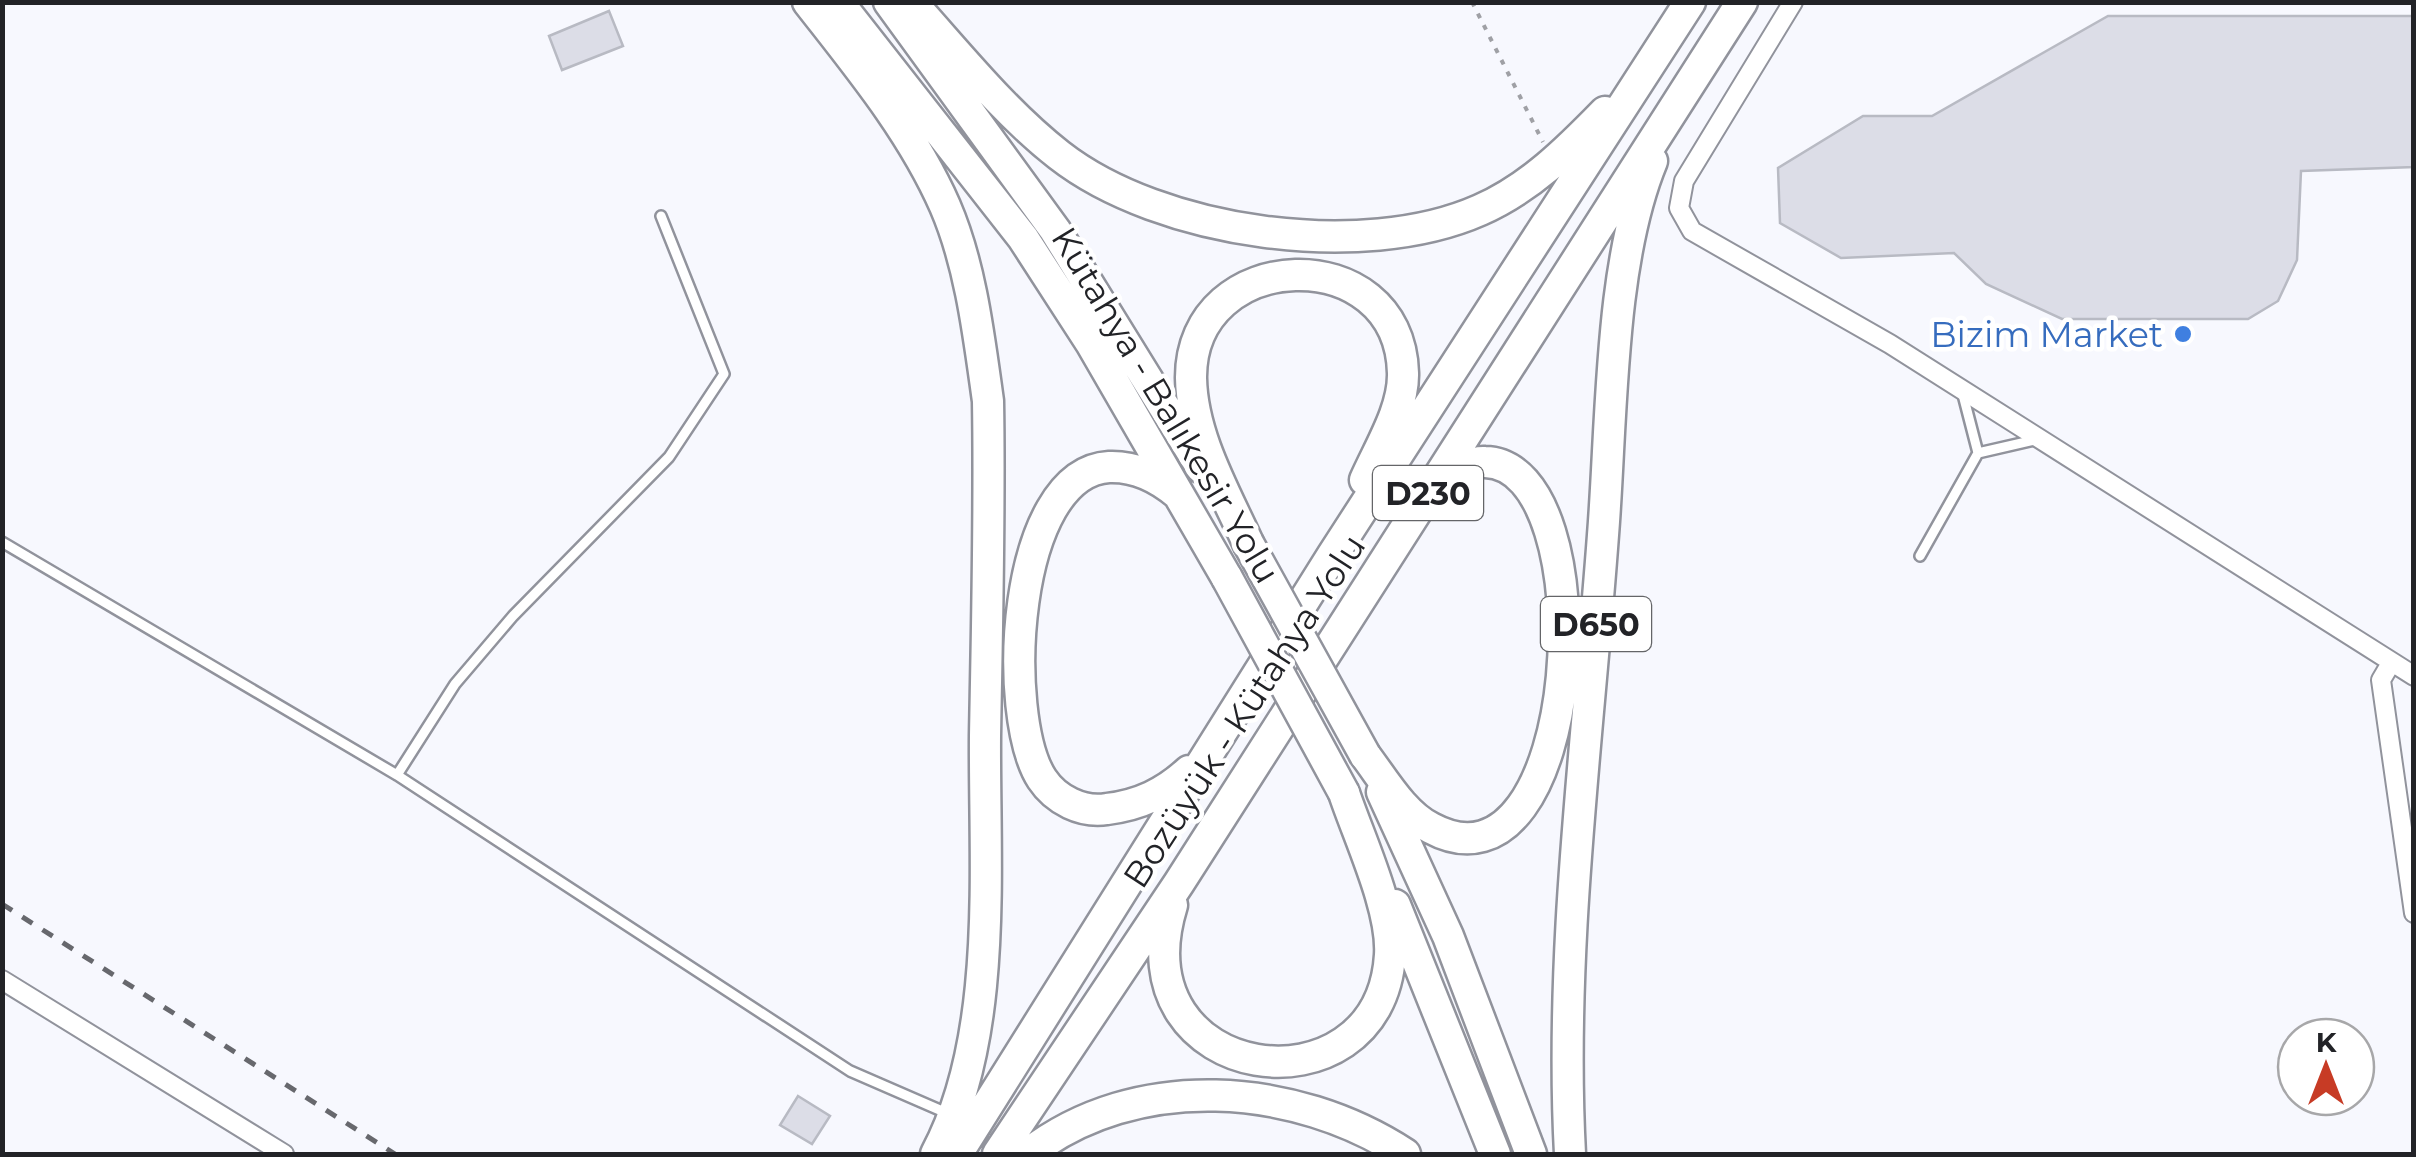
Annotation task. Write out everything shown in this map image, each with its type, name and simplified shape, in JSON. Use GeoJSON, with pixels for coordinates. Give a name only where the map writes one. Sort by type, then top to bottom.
{"type":"FeatureCollection","features":[{"type":"Feature","properties":{"kind":"highway"},"geometry":{"type":"LineString","coordinates":[[808,2],[921,157],[946,209],[978,332],[988,401],[984,916],[974,1032],[956,1117],[936,1154]]}},
{"type":"Feature","properties":{"kind":"highway","name":"Kütahya - Balıkesir Yolu"},"geometry":{"type":"LineString","coordinates":[[838,2],[1022,238],[1185,501],[1344,793],[1451,1036],[1495,1154]]}},
{"type":"Feature","properties":{"kind":"highway","name":"Kütahya - Balıkesir Yolu"},"geometry":{"type":"LineString","coordinates":[[888,2],[1054,230],[1248,543],[1365,756],[1448,936],[1531,1154]]}},
{"type":"Feature","properties":{"kind":"highway","name":"D230"},"geometry":{"type":"LineString","coordinates":[[911,2],[1018,118],[1059,156],[1109,188],[1169,212],[1241,227],[1372,236],[1428,228],[1481,210],[1549,166],[1652,63]]}},
{"type":"Feature","properties":{"kind":"highway","name":"Bozüyük - Kütahya Yolu"},"geometry":{"type":"LineString","coordinates":[[957,1154],[1332,556],[1690,2]]}},
{"type":"Feature","properties":{"kind":"highway","name":"Bozüyük - Kütahya Yolu"},"geometry":{"type":"LineString","coordinates":[[998,1154],[1179,883],[1742,2]]}},
{"type":"Feature","properties":{"kind":"highway","name":"D650"},"geometry":{"type":"LineString","coordinates":[[1570,1154],[1568,1002],[1622,291],[1634,219],[1648,170],[1676,103]]}},
{"type":"Feature","properties":{"kind":"highway"},"geometry":{"type":"LineString","coordinates":[[1248,543],[1213,467],[1199,422],[1191,374],[1196,352],[1206,326],[1229,298],[1255,281],[1292,274],[1325,276],[1357,289],[1380,310],[1398,342],[1403,373],[1400,397],[1332,556]]}},
{"type":"Feature","properties":{"kind":"highway"},"geometry":{"type":"LineString","coordinates":[[1365,756],[1406,808],[1431,828],[1456,837],[1485,835],[1508,823],[1528,801],[1552,744],[1558,705],[1562,590],[1558,551],[1548,520],[1531,487],[1506,468],[1485,462],[1459,469],[1432,486]]}},
{"type":"Feature","properties":{"kind":"highway"},"geometry":{"type":"LineString","coordinates":[[1185,501],[1162,480],[1120,467],[1079,475],[1061,492],[1034,548],[1021,692],[1026,740],[1042,780],[1067,804],[1096,811],[1128,807],[1174,785],[1206,756]]}},
{"type":"Feature","properties":{"kind":"highway","name":"D230"},"geometry":{"type":"LineString","coordinates":[[1179,883],[1165,928],[1164,958],[1178,1010],[1196,1033],[1220,1051],[1279,1063],[1338,1046],[1361,1028],[1377,1004],[1387,980],[1391,951],[1386,922],[1344,793]]}},
{"type":"Feature","properties":{"kind":"highway"},"geometry":{"type":"LineString","coordinates":[[1028,1154],[1081,1122],[1157,1100],[1195,1096],[1234,1096],[1305,1107],[1347,1122],[1405,1154]]}},
{"type":"Feature","properties":{"kind":"street"},"geometry":{"type":"LineString","coordinates":[[1793,2],[1684,181],[1679,208],[1692,231],[1962,388],[2414,676]]}},
{"type":"Feature","properties":{"kind":"street"},"geometry":{"type":"LineString","coordinates":[[2391,663],[2381,680],[2414,913]]}},
{"type":"Feature","properties":{"kind":"street"},"geometry":{"type":"LineString","coordinates":[[2,980],[284,1154]]}},
{"type":"Feature","properties":{"kind":"lane"},"geometry":{"type":"LineString","coordinates":[[397,776],[455,684],[513,616],[668,458],[724,374],[661,216]]}},
{"type":"Feature","properties":{"kind":"lane"},"geometry":{"type":"LineString","coordinates":[[1920,556],[1978,453],[1962,388]]}},
{"type":"Feature","properties":{"kind":"lane"},"geometry":{"type":"LineString","coordinates":[[1978,453],[2041,438]]}},
{"type":"Feature","properties":{"kind":"lane"},"geometry":{"type":"LineString","coordinates":[[2,542],[397,776],[850,1071],[956,1117]]}},
{"type":"Feature","properties":{"kind":"path"},"geometry":{"type":"LineString","coordinates":[[1472,2],[1541,137],[1549,166]]}},
{"type":"Feature","properties":{"kind":"building"},"geometry":{"type":"Polygon","coordinates":[[[609,11],[623,46],[562,70],[549,36],[609,11]]]}},
{"type":"Feature","properties":{"kind":"building"},"geometry":{"type":"Polygon","coordinates":[[[2108,16],[2414,16],[2414,167],[2301,171],[2297,260],[2278,301],[2248,319],[2062,319],[1986,284],[1954,253],[1841,258],[1780,223],[1778,168],[1863,116],[1932,116],[2108,16]]]}},
{"type":"Feature","properties":{"kind":"building"},"geometry":{"type":"Polygon","coordinates":[[[798,1096],[830,1116],[812,1144],[780,1125],[798,1096]]]}},
{"type":"Feature","properties":{"kind":"railway"},"geometry":{"type":"LineString","coordinates":[[2,904],[395,1154]]}},
{"type":"Feature","properties":{"kind":"place","name":"Bizim Market"},"geometry":{"type":"Point","coordinates":[2183,334]}}]}
